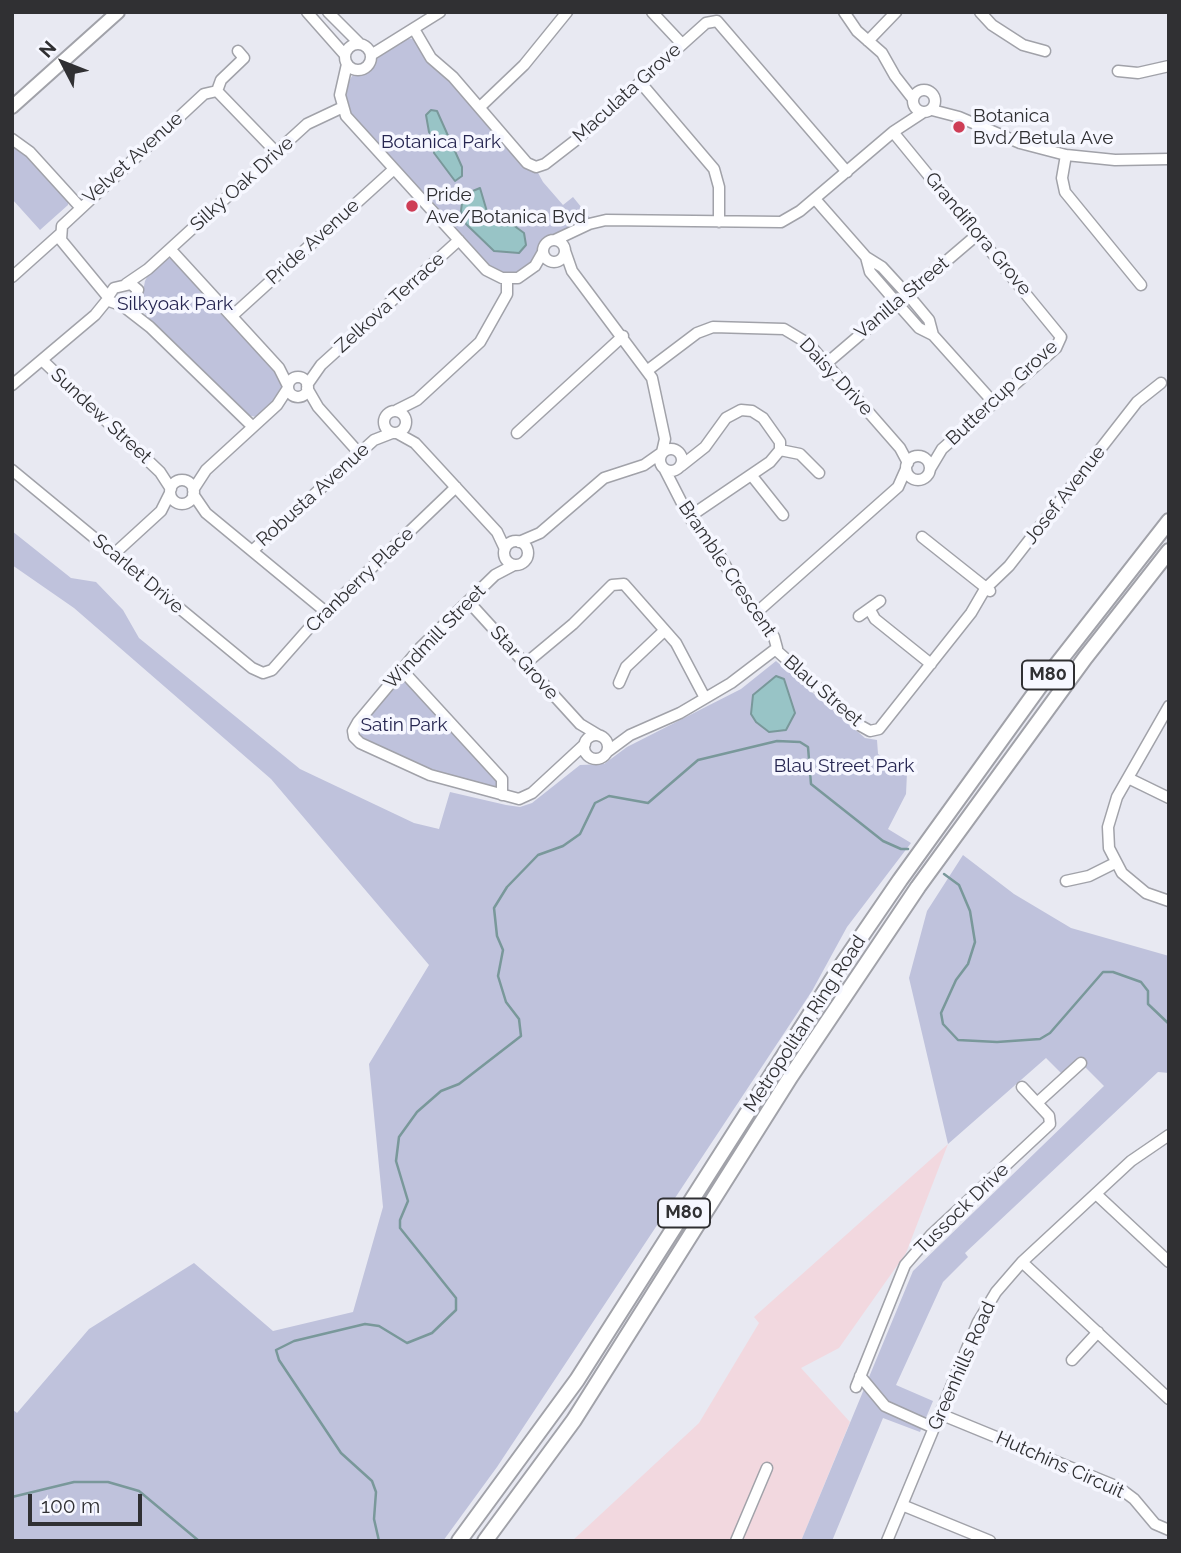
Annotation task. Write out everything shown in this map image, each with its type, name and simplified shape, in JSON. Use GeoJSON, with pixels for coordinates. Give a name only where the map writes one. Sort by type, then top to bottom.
{"type":"FeatureCollection","features":[{"type":"Feature","properties":{"kind":"highway","name":"Metropolitan Ring Road"},"geometry":{"type":"LineString","coordinates":[[459,1541],[577,1380],[832,980],[900,880],[1040,686],[1169,521]]}},
{"type":"Feature","properties":{"kind":"highway","name":"Metropolitan Ring Road"},"geometry":{"type":"LineString","coordinates":[[485,1541],[574,1420],[792,1076],[918,887],[1085,658],[1169,551]]}},
{"type":"Feature","properties":{"kind":"main road"},"geometry":{"type":"LineString","coordinates":[[12,107],[118,12]]}},
{"type":"Feature","properties":{"kind":"street"},"geometry":{"type":"LineString","coordinates":[[307,12],[350,63],[367,66],[366,49],[327,12]]}},
{"type":"Feature","properties":{"kind":"street"},"geometry":{"type":"LineString","coordinates":[[440,12],[387,42],[366,49],[349,48],[350,63],[342,83],[341,108],[490,273],[507,279],[524,275],[535,266],[546,243],[589,224],[606,220],[780,222],[814,199],[893,132],[920,104],[928,91],[959,117]]}},
{"type":"Feature","properties":{"kind":"street"},"geometry":{"type":"LineString","coordinates":[[414,29],[431,58],[480,107],[524,65],[567,12]]}},
{"type":"Feature","properties":{"kind":"street"},"geometry":{"type":"LineString","coordinates":[[652,12],[682,44]]}},
{"type":"Feature","properties":{"kind":"street"},"geometry":{"type":"LineString","coordinates":[[844,12],[857,32],[883,53],[902,84],[920,104],[1020,143],[1066,155],[1115,160],[1169,159]]}},
{"type":"Feature","properties":{"kind":"street"},"geometry":{"type":"LineString","coordinates":[[868,41],[896,12]]}},
{"type":"Feature","properties":{"kind":"street"},"geometry":{"type":"LineString","coordinates":[[980,12],[992,25],[1023,45],[1045,51]]}},
{"type":"Feature","properties":{"kind":"street","name":"Maculata Grove"},"geometry":{"type":"LineString","coordinates":[[480,107],[527,163],[540,166],[576,140],[716,16],[847,172]]}},
{"type":"Feature","properties":{"kind":"street","name":"Velvet Avenue"},"geometry":{"type":"LineString","coordinates":[[16,273],[60,234],[62,226],[80,206],[204,94],[217,91],[221,80],[244,58],[238,51]]}},
{"type":"Feature","properties":{"kind":"street"},"geometry":{"type":"LineString","coordinates":[[1118,71],[1138,73],[1169,66]]}},
{"type":"Feature","properties":{"kind":"street"},"geometry":{"type":"LineString","coordinates":[[640,82],[714,169],[719,187],[719,222]]}},
{"type":"Feature","properties":{"kind":"street"},"geometry":{"type":"LineString","coordinates":[[217,91],[276,152]]}},
{"type":"Feature","properties":{"kind":"street"},"geometry":{"type":"LineString","coordinates":[[920,104],[935,97]]}},
{"type":"Feature","properties":{"kind":"street","name":"Silky Oak Drive"},"geometry":{"type":"LineString","coordinates":[[114,302],[122,285],[148,269],[307,124],[341,108]]}},
{"type":"Feature","properties":{"kind":"street"},"geometry":{"type":"LineString","coordinates":[[24,132],[30,152]]}},
{"type":"Feature","properties":{"kind":"street","name":"Grandiflora Grove"},"geometry":{"type":"LineString","coordinates":[[893,132],[1061,337]]}},
{"type":"Feature","properties":{"kind":"street"},"geometry":{"type":"LineString","coordinates":[[12,139],[30,152],[80,206]]}},
{"type":"Feature","properties":{"kind":"street"},"geometry":{"type":"LineString","coordinates":[[1066,155],[1062,178],[1065,192],[1141,285]]}},
{"type":"Feature","properties":{"kind":"street","name":"Pride Avenue"},"geometry":{"type":"LineString","coordinates":[[232,316],[394,169]]}},
{"type":"Feature","properties":{"kind":"street"},"geometry":{"type":"LineString","coordinates":[[814,199],[866,257],[882,267],[906,293],[929,320],[933,334]]}},
{"type":"Feature","properties":{"kind":"street"},"geometry":{"type":"LineString","coordinates":[[535,266],[560,260],[572,233]]}},
{"type":"Feature","properties":{"kind":"street"},"geometry":{"type":"LineString","coordinates":[[60,234],[114,302],[150,327],[253,426]]}},
{"type":"Feature","properties":{"kind":"street","name":"Vanilla Street"},"geometry":{"type":"LineString","coordinates":[[827,363],[978,234]]}},
{"type":"Feature","properties":{"kind":"street","name":"Zelkova Terrace"},"geometry":{"type":"LineString","coordinates":[[288,387],[298,377],[321,365],[459,240]]}},
{"type":"Feature","properties":{"kind":"street"},"geometry":{"type":"LineString","coordinates":[[555,240],[565,250],[572,271],[648,370],[655,385],[666,439],[659,460],[664,469]]}},
{"type":"Feature","properties":{"kind":"street"},"geometry":{"type":"LineString","coordinates":[[170,249],[279,368],[288,387],[318,407]]}},
{"type":"Feature","properties":{"kind":"street"},"geometry":{"type":"LineString","coordinates":[[543,252],[551,262],[572,271]]}},
{"type":"Feature","properties":{"kind":"street"},"geometry":{"type":"LineString","coordinates":[[866,257],[870,272],[896,302],[919,328],[933,334],[994,403]]}},
{"type":"Feature","properties":{"kind":"street"},"geometry":{"type":"LineString","coordinates":[[12,261],[16,273]]}},
{"type":"Feature","properties":{"kind":"street","name":"Silky Oak Drive"},"geometry":{"type":"LineString","coordinates":[[137,294],[148,269]]}},
{"type":"Feature","properties":{"kind":"street"},"geometry":{"type":"LineString","coordinates":[[94,276],[122,285],[137,294],[150,327]]}},
{"type":"Feature","properties":{"kind":"street"},"geometry":{"type":"LineString","coordinates":[[507,279],[507,294],[480,342],[417,400],[389,412],[384,422],[395,433],[415,443],[497,532],[508,562],[514,565],[524,562],[540,533],[604,478],[644,465],[669,448],[697,453]]}},
{"type":"Feature","properties":{"kind":"street"},"geometry":{"type":"LineString","coordinates":[[12,385],[95,315],[114,302],[137,294]]}},
{"type":"Feature","properties":{"kind":"street","name":"Daisy Drive"},"geometry":{"type":"LineString","coordinates":[[648,370],[697,333],[724,326],[783,329],[802,338],[827,363],[913,461]]}},
{"type":"Feature","properties":{"kind":"street"},"geometry":{"type":"LineString","coordinates":[[516,433],[623,336]]}},
{"type":"Feature","properties":{"kind":"street","name":"Buttercup Grove"},"geometry":{"type":"LineString","coordinates":[[917,480],[925,479],[942,449],[1056,348],[1061,337]]}},
{"type":"Feature","properties":{"kind":"street","name":"Sundew Street"},"geometry":{"type":"LineString","coordinates":[[42,360],[160,472],[173,500],[182,503]]}},
{"type":"Feature","properties":{"kind":"street","name":"Zelkova Terrace"},"geometry":{"type":"LineString","coordinates":[[298,396],[321,365]]}},
{"type":"Feature","properties":{"kind":"street"},"geometry":{"type":"LineString","coordinates":[[279,368],[298,377],[318,407],[359,453]]}},
{"type":"Feature","properties":{"kind":"street","name":"Josef Avenue"},"geometry":{"type":"LineString","coordinates":[[870,731],[883,725],[987,589],[1009,566],[1121,425],[1165,379]]}},
{"type":"Feature","properties":{"kind":"street"},"geometry":{"type":"LineString","coordinates":[[114,554],[161,511],[182,503],[193,492],[206,470],[276,405],[288,387]]}},
{"type":"Feature","properties":{"kind":"street"},"geometry":{"type":"LineString","coordinates":[[276,405],[298,396]]}},
{"type":"Feature","properties":{"kind":"street"},"geometry":{"type":"LineString","coordinates":[[395,433],[405,428],[417,400]]}},
{"type":"Feature","properties":{"kind":"street"},"geometry":{"type":"LineString","coordinates":[[644,465],[664,469],[679,467],[709,443],[726,418],[736,411],[747,409],[758,414],[774,429],[780,450]]}},
{"type":"Feature","properties":{"kind":"street"},"geometry":{"type":"LineString","coordinates":[[397,410],[407,420],[415,443]]}},
{"type":"Feature","properties":{"kind":"street","name":"Robusta Avenue"},"geometry":{"type":"LineString","coordinates":[[252,551],[374,440],[384,422]]}},
{"type":"Feature","properties":{"kind":"street","name":"Robusta Avenue"},"geometry":{"type":"LineString","coordinates":[[374,440],[395,433]]}},
{"type":"Feature","properties":{"kind":"street"},"geometry":{"type":"LineString","coordinates":[[666,439],[682,458],[679,467]]}},
{"type":"Feature","properties":{"kind":"street","name":"Buttercup Grove"},"geometry":{"type":"LineString","coordinates":[[913,461],[942,449]]}},
{"type":"Feature","properties":{"kind":"street"},"geometry":{"type":"LineString","coordinates":[[780,450],[800,453],[819,472]]}},
{"type":"Feature","properties":{"kind":"street"},"geometry":{"type":"LineString","coordinates":[[689,517],[728,489],[752,476],[780,450]]}},
{"type":"Feature","properties":{"kind":"street"},"geometry":{"type":"LineString","coordinates":[[913,461],[929,462],[930,469]]}},
{"type":"Feature","properties":{"kind":"street"},"geometry":{"type":"LineString","coordinates":[[913,461],[910,477],[917,480]]}},
{"type":"Feature","properties":{"kind":"street"},"geometry":{"type":"LineString","coordinates":[[755,613],[898,487],[913,461]]}},
{"type":"Feature","properties":{"kind":"street","name":"Bramble Crescent"},"geometry":{"type":"LineString","coordinates":[[676,486],[679,467]]}},
{"type":"Feature","properties":{"kind":"street","name":"Bramble Crescent"},"geometry":{"type":"LineString","coordinates":[[607,752],[630,736],[705,698],[776,650],[776,641],[755,613],[720,556],[689,517],[676,486],[664,469]]}},
{"type":"Feature","properties":{"kind":"street","name":"Scarlet Drive"},"geometry":{"type":"LineString","coordinates":[[12,470],[252,668],[266,673]]}},
{"type":"Feature","properties":{"kind":"street"},"geometry":{"type":"LineString","coordinates":[[161,511],[170,491],[206,470]]}},
{"type":"Feature","properties":{"kind":"street","name":"Sundew Street"},"geometry":{"type":"LineString","coordinates":[[160,472],[184,481]]}},
{"type":"Feature","properties":{"kind":"street"},"geometry":{"type":"LineString","coordinates":[[752,476],[783,515]]}},
{"type":"Feature","properties":{"kind":"street"},"geometry":{"type":"LineString","coordinates":[[898,487],[917,480]]}},
{"type":"Feature","properties":{"kind":"street"},"geometry":{"type":"LineString","coordinates":[[184,481],[206,513]]}},
{"type":"Feature","properties":{"kind":"street","name":"Cranberry Place"},"geometry":{"type":"LineString","coordinates":[[266,673],[456,487]]}},
{"type":"Feature","properties":{"kind":"street"},"geometry":{"type":"LineString","coordinates":[[182,503],[206,513],[326,612]]}},
{"type":"Feature","properties":{"kind":"street"},"geometry":{"type":"LineString","coordinates":[[497,532],[518,542],[528,552]]}},
{"type":"Feature","properties":{"kind":"street"},"geometry":{"type":"LineString","coordinates":[[505,551],[540,533]]}},
{"type":"Feature","properties":{"kind":"street"},"geometry":{"type":"LineString","coordinates":[[922,537],[987,589]]}},
{"type":"Feature","properties":{"kind":"street","name":"Windmill Street"},"geometry":{"type":"LineString","coordinates":[[495,575],[505,551]]}},
{"type":"Feature","properties":{"kind":"street","name":"Windmill Street"},"geometry":{"type":"LineString","coordinates":[[502,796],[419,771],[360,743],[353,733],[358,722],[401,670],[495,575],[514,565]]}},
{"type":"Feature","properties":{"kind":"street"},"geometry":{"type":"LineString","coordinates":[[525,664],[615,584],[624,584],[679,648],[705,698]]}},
{"type":"Feature","properties":{"kind":"street","name":"Star Grove"},"geometry":{"type":"LineString","coordinates":[[468,601],[580,724],[601,736]]}},
{"type":"Feature","properties":{"kind":"street"},"geometry":{"type":"LineString","coordinates":[[859,615],[880,601]]}},
{"type":"Feature","properties":{"kind":"street"},"geometry":{"type":"LineString","coordinates":[[870,610],[875,619],[931,664]]}},
{"type":"Feature","properties":{"kind":"street"},"geometry":{"type":"LineString","coordinates":[[619,683],[626,667],[664,631]]}},
{"type":"Feature","properties":{"kind":"street","name":"Blau Street"},"geometry":{"type":"LineString","coordinates":[[776,650],[825,697],[870,731]]}},
{"type":"Feature","properties":{"kind":"street"},"geometry":{"type":"LineString","coordinates":[[401,670],[502,779],[502,796],[519,799],[527,797],[571,759],[590,737],[601,736],[607,742],[607,752],[601,758],[571,759]]}},
{"type":"Feature","properties":{"kind":"street"},"geometry":{"type":"LineString","coordinates":[[1169,706],[1109,817],[1108,838],[1115,863],[1137,888],[1169,901]]}},
{"type":"Feature","properties":{"kind":"street","name":"Star Grove"},"geometry":{"type":"LineString","coordinates":[[580,724],[586,743]]}},
{"type":"Feature","properties":{"kind":"street","name":"Bramble Crescent"},"geometry":{"type":"LineString","coordinates":[[601,736],[630,736]]}},
{"type":"Feature","properties":{"kind":"street"},"geometry":{"type":"LineString","coordinates":[[586,743],[590,757]]}},
{"type":"Feature","properties":{"kind":"street"},"geometry":{"type":"LineString","coordinates":[[1128,778],[1169,798]]}},
{"type":"Feature","properties":{"kind":"street"},"geometry":{"type":"LineString","coordinates":[[1066,881],[1089,876],[1115,863]]}},
{"type":"Feature","properties":{"kind":"street"},"geometry":{"type":"LineString","coordinates":[[1022,1087],[1037,1102],[1081,1063]]}},
{"type":"Feature","properties":{"kind":"street","name":"Tussock Drive"},"geometry":{"type":"LineString","coordinates":[[856,1387],[905,1265],[931,1235],[1050,1124],[1049,1116],[1037,1102]]}},
{"type":"Feature","properties":{"kind":"street","name":"Greenhills Road"},"geometry":{"type":"LineString","coordinates":[[887,1541],[978,1322],[996,1292],[1023,1262],[1143,1151],[1169,1135]]}},
{"type":"Feature","properties":{"kind":"street"},"geometry":{"type":"LineString","coordinates":[[1096,1194],[1169,1262]]}},
{"type":"Feature","properties":{"kind":"street"},"geometry":{"type":"LineString","coordinates":[[1023,1262],[1169,1399]]}},
{"type":"Feature","properties":{"kind":"street"},"geometry":{"type":"LineString","coordinates":[[1072,1360],[1098,1332]]}},
{"type":"Feature","properties":{"kind":"street"},"geometry":{"type":"LineString","coordinates":[[860,1376],[885,1406],[934,1428]]}},
{"type":"Feature","properties":{"kind":"street","name":"Hutchins Circuit"},"geometry":{"type":"LineString","coordinates":[[940,1414],[1118,1487],[1134,1499],[1155,1524],[1169,1530]]}},
{"type":"Feature","properties":{"kind":"street"},"geometry":{"type":"LineString","coordinates":[[736,1541],[767,1468]]}},
{"type":"Feature","properties":{"kind":"street"},"geometry":{"type":"LineString","coordinates":[[902,1505],[990,1541]]}},
{"type":"Feature","properties":{"kind":"shaded area"},"geometry":{"type":"Polygon","coordinates":[[[431,110],[437,111],[462,167],[462,176],[455,181],[434,153],[435,139],[429,132],[426,115],[431,110]]]}},
{"type":"Feature","properties":{"kind":"shaded area"},"geometry":{"type":"Polygon","coordinates":[[[480,188],[488,215],[498,220],[505,219],[524,233],[526,245],[519,253],[494,251],[466,224],[461,211],[463,195],[480,188]]]}},
{"type":"Feature","properties":{"kind":"shaded area"},"geometry":{"type":"Polygon","coordinates":[[[776,676],[784,679],[795,713],[786,730],[769,732],[756,722],[751,714],[753,695],[776,676]]]}},
{"type":"Feature","properties":{"kind":"shaded area"},"geometry":{"type":"Polygon","coordinates":[[[948,1144],[906,1253],[839,1348],[801,1368],[850,1422],[801,1541],[572,1541],[699,1423],[759,1323],[754,1317],[948,1144]]]}},
{"type":"Feature","properties":{"kind":"green space","name":"Botanica Park"},"geometry":{"type":"Polygon","coordinates":[[[406,38],[414,39],[537,171],[563,205],[573,197],[590,218],[543,242],[533,262],[518,273],[505,274],[487,265],[346,108],[344,90],[352,76],[406,38]]]}},
{"type":"Feature","properties":{"kind":"green space"},"geometry":{"type":"Polygon","coordinates":[[[12,145],[22,150],[68,200],[68,205],[40,230],[12,199],[12,145]]]}},
{"type":"Feature","properties":{"kind":"green space","name":"Silkyoak Park"},"geometry":{"type":"Polygon","coordinates":[[[166,258],[175,259],[208,294],[218,311],[280,374],[283,385],[280,397],[256,417],[247,415],[150,322],[144,312],[141,302],[145,281],[149,273],[166,258]]]}},
{"type":"Feature","properties":{"kind":"green space","name":"Blau Street Park"},"geometry":{"type":"Polygon","coordinates":[[[12,531],[71,578],[96,582],[123,610],[139,638],[300,769],[414,823],[439,829],[450,792],[520,807],[532,803],[580,765],[604,764],[627,747],[741,689],[776,661],[865,738],[877,740],[878,754],[907,773],[906,794],[888,829],[911,843],[847,927],[812,991],[497,1467],[443,1541],[12,1541],[12,1409],[17,1413],[89,1329],[194,1263],[273,1331],[353,1312],[383,1207],[369,1064],[429,965],[271,779],[74,608],[12,565],[12,531]]]}},
{"type":"Feature","properties":{"kind":"green space","name":"Satin Park"},"geometry":{"type":"Polygon","coordinates":[[[406,681],[500,783],[498,789],[430,770],[360,736],[362,724],[396,683],[406,681]]]}},
{"type":"Feature","properties":{"kind":"green space"},"geometry":{"type":"Polygon","coordinates":[[[963,855],[1014,894],[1071,928],[1169,956],[1169,1073],[1158,1072],[965,1253],[968,1257],[943,1282],[896,1385],[933,1401],[920,1432],[883,1418],[832,1541],[801,1541],[913,1271],[1104,1086],[1078,1060],[1062,1074],[1046,1058],[948,1144],[909,978],[927,911],[963,855]]]}},
{"type":"Feature","properties":{"kind":"waterway"},"geometry":{"type":"LineString","coordinates":[[379,1541],[374,1519],[376,1492],[372,1481],[341,1453],[279,1360],[276,1350],[294,1341],[365,1324],[379,1326],[407,1343],[432,1333],[456,1310],[456,1298],[400,1228],[400,1220],[408,1201],[396,1161],[399,1137],[417,1112],[441,1091],[459,1084],[521,1036],[519,1019],[506,1002],[498,976],[503,950],[497,936],[494,908],[507,887],[538,855],[563,846],[580,834],[595,803],[609,796],[648,803],[698,760],[777,741],[800,742],[808,747],[811,784],[883,841],[901,849],[908,849]]}},
{"type":"Feature","properties":{"kind":"waterway"},"geometry":{"type":"LineString","coordinates":[[944,874],[959,885],[970,911],[975,942],[968,964],[956,980],[941,1013],[943,1024],[958,1040],[997,1042],[1040,1039],[1050,1033],[1103,972],[1113,972],[1141,982],[1148,991],[1148,1004],[1169,1024]]}},
{"type":"Feature","properties":{"kind":"waterway"},"geometry":{"type":"LineString","coordinates":[[12,1497],[74,1482],[108,1482],[139,1491],[199,1541]]}},
{"type":"Feature","properties":{"kind":"place","name":"Botanica Bvd/Betula Ave"},"geometry":{"type":"Point","coordinates":[959,127]}},
{"type":"Feature","properties":{"kind":"place","name":"Pride Ave/Botanica Bvd"},"geometry":{"type":"Point","coordinates":[412,206]}}]}
